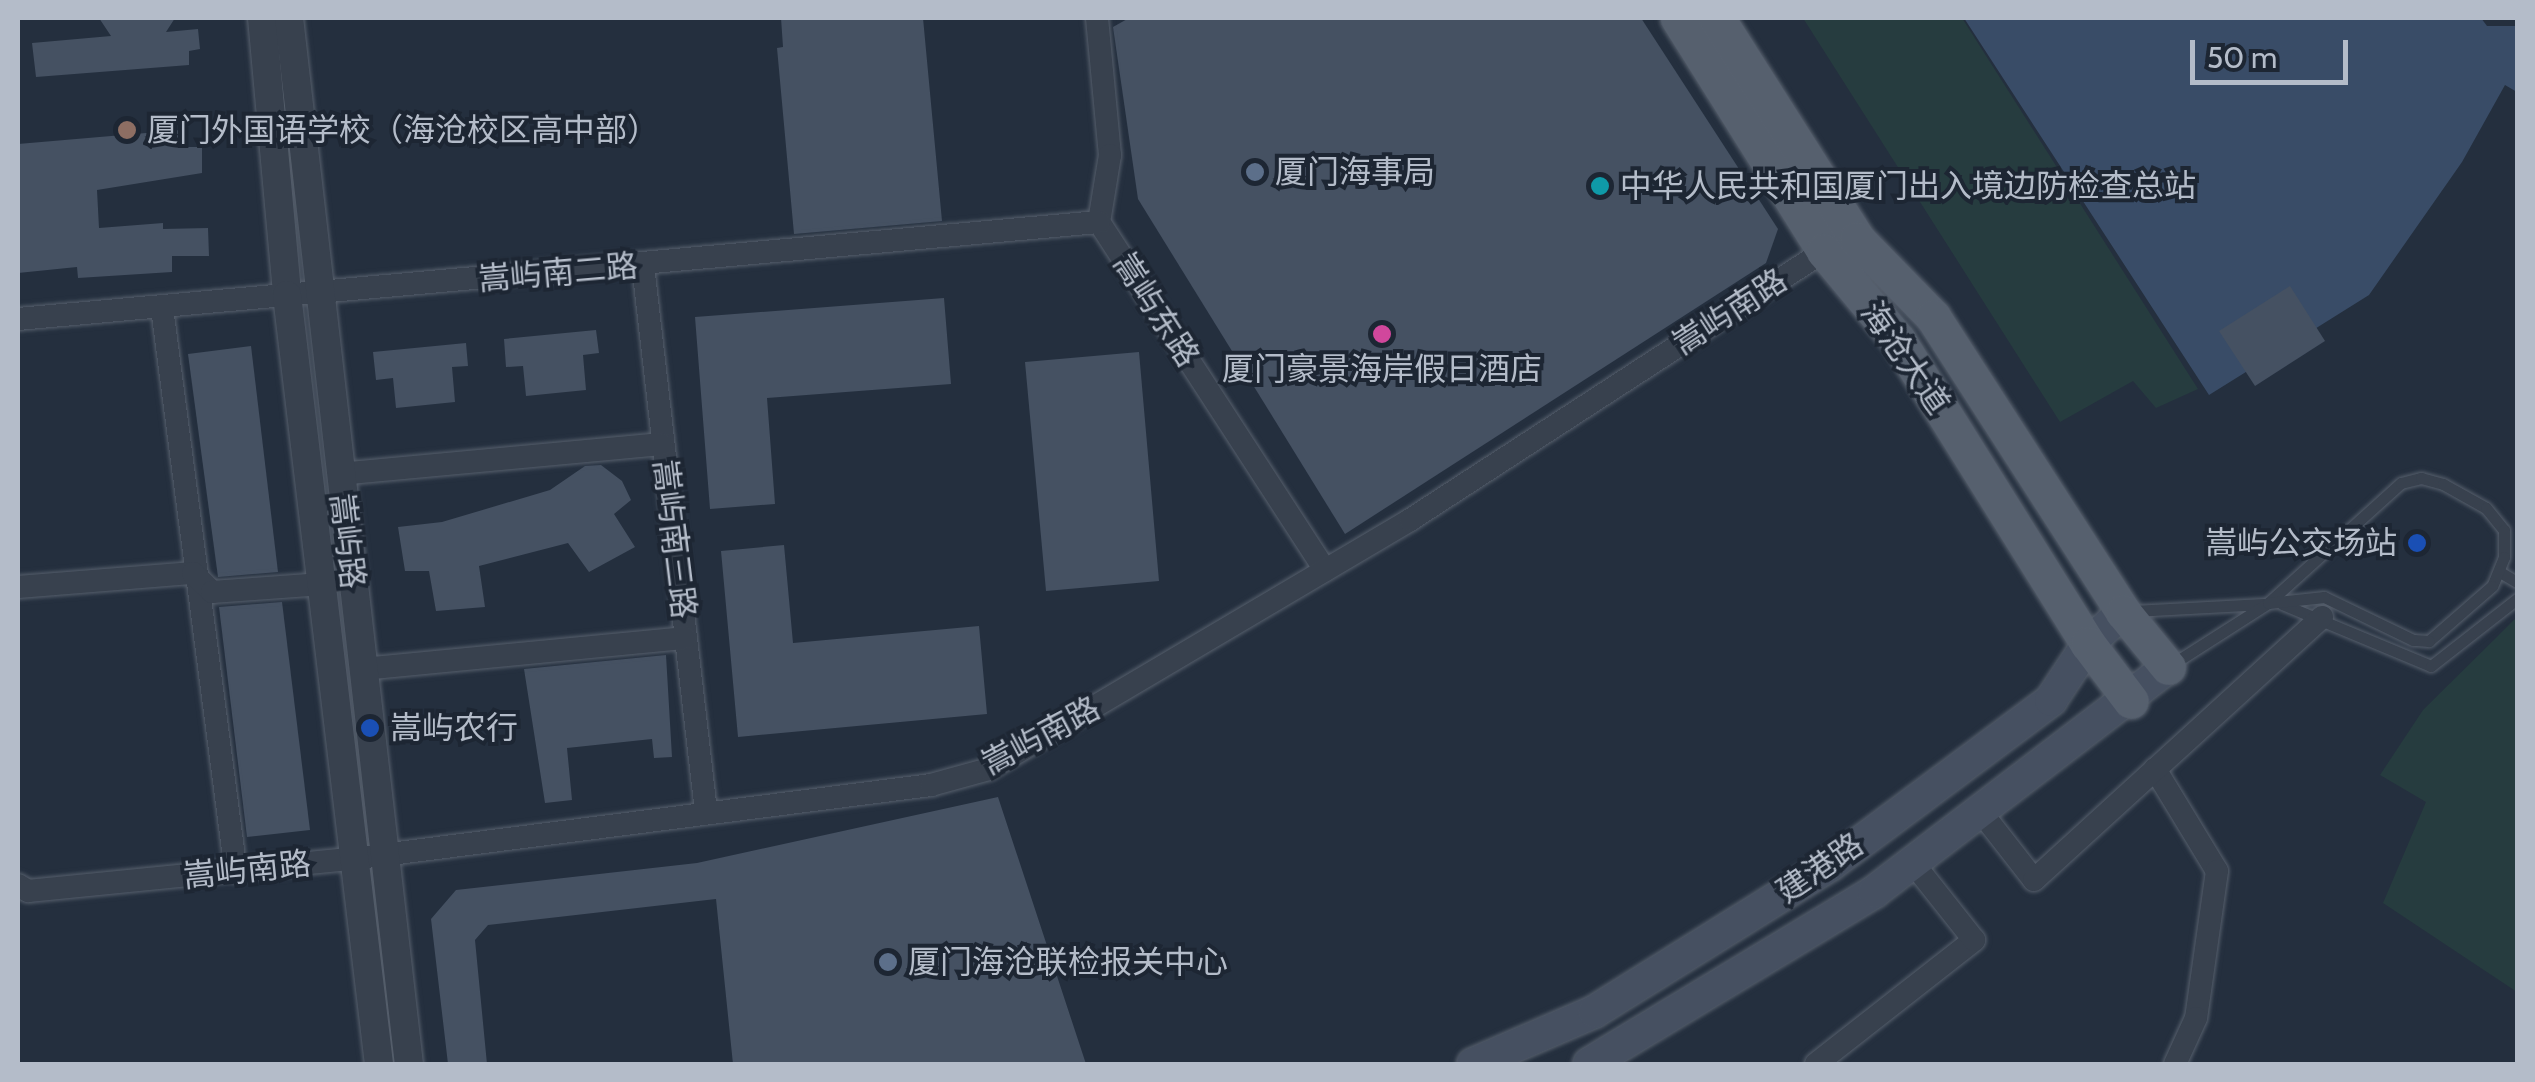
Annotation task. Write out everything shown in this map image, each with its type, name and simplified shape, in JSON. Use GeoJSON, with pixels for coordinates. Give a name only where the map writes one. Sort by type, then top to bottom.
{"type":"FeatureCollection","features":[{"type":"Feature","properties":{"kind":"main road","name":"海沧大道"},"geometry":{"type":"LineString","coordinates":[[1678,18],[1824,251],[1898,340],[2088,644],[2131,701]]}},
{"type":"Feature","properties":{"kind":"main road","name":"海沧大道"},"geometry":{"type":"LineString","coordinates":[[1717,18],[1857,239],[1934,317],[2124,612],[2168,667]]}},
{"type":"Feature","properties":{"kind":"main road","name":"建港路"},"geometry":{"type":"LineString","coordinates":[[1473,1064],[1594,1012],[1830,865],[2051,700],[2088,644],[2124,612]]}},
{"type":"Feature","properties":{"kind":"main road","name":"建港路"},"geometry":{"type":"LineString","coordinates":[[1589,1064],[1913,863],[2131,701],[2168,667]]}},
{"type":"Feature","properties":{"kind":"street","name":"嵩屿路"},"geometry":{"type":"LineString","coordinates":[[262,18],[287,295],[323,584],[350,859],[379,1064]]}},
{"type":"Feature","properties":{"kind":"street","name":"嵩屿路"},"geometry":{"type":"LineString","coordinates":[[289,18],[316,292],[409,1064]]}},
{"type":"Feature","properties":{"kind":"street","name":"嵩屿东路"},"geometry":{"type":"LineString","coordinates":[[1097,18],[1110,155],[1099,222],[1325,570]]}},
{"type":"Feature","properties":{"kind":"street","name":"嵩屿南二路"},"geometry":{"type":"LineString","coordinates":[[18,319],[643,266],[1099,222]]}},
{"type":"Feature","properties":{"kind":"street","name":"嵩屿南路"},"geometry":{"type":"LineString","coordinates":[[18,884],[28,891],[350,859],[931,785],[990,768],[1325,570],[1824,251]]}},
{"type":"Feature","properties":{"kind":"street","name":"嵩屿南三路"},"geometry":{"type":"LineString","coordinates":[[643,266],[706,812]]}},
{"type":"Feature","properties":{"kind":"street"},"geometry":{"type":"LineString","coordinates":[[162,308],[236,872]]}},
{"type":"Feature","properties":{"kind":"street"},"geometry":{"type":"LineString","coordinates":[[339,474],[662,444]]}},
{"type":"Feature","properties":{"kind":"street"},"geometry":{"type":"LineString","coordinates":[[18,587],[194,574],[212,592],[323,584]]}},
{"type":"Feature","properties":{"kind":"street"},"geometry":{"type":"LineString","coordinates":[[1981,812],[2034,880],[2322,617]]}},
{"type":"Feature","properties":{"kind":"street"},"geometry":{"type":"LineString","coordinates":[[363,669],[686,638]]}},
{"type":"Feature","properties":{"kind":"street"},"geometry":{"type":"LineString","coordinates":[[2155,769],[2217,871],[2196,1018],[2175,1064]]}},
{"type":"Feature","properties":{"kind":"street"},"geometry":{"type":"LineString","coordinates":[[1816,1064],[1974,940],[1913,863]]}},
{"type":"Feature","properties":{"kind":"lane"},"geometry":{"type":"LineString","coordinates":[[2124,612],[2268,604],[2324,597],[2413,640],[2428,641],[2443,634],[2500,572],[2507,543],[2496,516],[2443,484],[2411,480],[2268,604],[2168,667]]}},
{"type":"Feature","properties":{"kind":"lane"},"geometry":{"type":"LineString","coordinates":[[2500,572],[2518,583]]}},
{"type":"Feature","properties":{"kind":"lane"},"geometry":{"type":"LineString","coordinates":[[2268,604],[2322,617],[2383,650],[2431,666],[2518,598]]}},
{"type":"Feature","properties":{"kind":"green space"},"geometry":{"type":"Polygon","coordinates":[[[1803,18],[1962,18],[2198,389],[2156,408],[2133,381],[2060,422],[1803,18]]]}},
{"type":"Feature","properties":{"kind":"green space"},"geometry":{"type":"Polygon","coordinates":[[[2517,617],[2517,992],[2383,903],[2426,802],[2380,775],[2423,710],[2517,617]]]}},
{"type":"Feature","properties":{"kind":"water"},"geometry":{"type":"Polygon","coordinates":[[[1964,18],[2481,18],[2487,26],[2517,26],[2517,92],[2505,85],[2462,162],[2369,295],[2209,395],[1964,18]]]}},
{"type":"Feature","properties":{"kind":"building"},"geometry":{"type":"Polygon","coordinates":[[[99,18],[175,18],[166,32],[198,29],[200,49],[189,51],[189,65],[36,77],[32,43],[111,36],[99,18]]]}},
{"type":"Feature","properties":{"kind":"building"},"geometry":{"type":"Polygon","coordinates":[[[781,18],[923,18],[942,221],[794,234],[777,48],[783,47],[781,18]]]}},
{"type":"Feature","properties":{"kind":"building"},"geometry":{"type":"Polygon","coordinates":[[[1129,18],[1641,18],[1778,229],[1766,263],[1345,534],[1138,199],[1113,27],[1129,18]]]}},
{"type":"Feature","properties":{"kind":"building"},"geometry":{"type":"Polygon","coordinates":[[[181,130],[182,147],[202,147],[202,173],[97,190],[99,228],[163,223],[163,229],[208,228],[209,256],[172,256],[172,272],[78,278],[77,267],[18,273],[18,144],[181,130]]]}},
{"type":"Feature","properties":{"kind":"building"},"geometry":{"type":"Polygon","coordinates":[[[2290,286],[2325,341],[2255,386],[2219,331],[2290,286]]]}},
{"type":"Feature","properties":{"kind":"building"},"geometry":{"type":"Polygon","coordinates":[[[944,298],[951,384],[767,398],[775,504],[710,509],[695,317],[944,298]]]}},
{"type":"Feature","properties":{"kind":"building"},"geometry":{"type":"Polygon","coordinates":[[[596,330],[599,353],[583,355],[586,390],[526,396],[523,366],[506,367],[504,339],[596,330]]]}},
{"type":"Feature","properties":{"kind":"building"},"geometry":{"type":"Polygon","coordinates":[[[466,343],[468,366],[452,367],[455,402],[396,408],[393,378],[376,380],[373,352],[466,343]]]}},
{"type":"Feature","properties":{"kind":"building"},"geometry":{"type":"Polygon","coordinates":[[[251,346],[278,572],[218,577],[188,354],[251,346]]]}},
{"type":"Feature","properties":{"kind":"building"},"geometry":{"type":"Polygon","coordinates":[[[1139,352],[1159,581],[1046,591],[1025,362],[1139,352]]]}},
{"type":"Feature","properties":{"kind":"building"},"geometry":{"type":"Polygon","coordinates":[[[601,465],[622,481],[631,500],[614,514],[635,547],[589,572],[568,543],[479,566],[485,607],[436,611],[429,571],[405,571],[398,527],[442,522],[550,490],[585,466],[601,465]]]}},
{"type":"Feature","properties":{"kind":"building"},"geometry":{"type":"Polygon","coordinates":[[[784,545],[793,643],[979,626],[987,714],[738,737],[721,551],[784,545]]]}},
{"type":"Feature","properties":{"kind":"building"},"geometry":{"type":"Polygon","coordinates":[[[282,602],[310,830],[247,837],[219,607],[282,602]]]}},
{"type":"Feature","properties":{"kind":"building"},"geometry":{"type":"Polygon","coordinates":[[[666,655],[672,757],[654,758],[652,739],[567,748],[572,800],[545,803],[524,669],[666,655]]]}},
{"type":"Feature","properties":{"kind":"building","name":"厦门海沧联检报关中心"},"geometry":{"type":"Polygon","coordinates":[[[998,797],[1086,1064],[733,1064],[716,899],[488,925],[475,940],[487,1064],[448,1064],[431,919],[456,890],[697,863],[998,797]]]}},
{"type":"Feature","properties":{"kind":"place","name":"厦门外国语学校（海沧校区高中部）"},"geometry":{"type":"Point","coordinates":[127,130]}},
{"type":"Feature","properties":{"kind":"place","name":"厦门海事局"},"geometry":{"type":"Point","coordinates":[1255,172]}},
{"type":"Feature","properties":{"kind":"place","name":"中华人民共和国厦门出入境边防检查总站"},"geometry":{"type":"Point","coordinates":[1600,186]}},
{"type":"Feature","properties":{"kind":"place","name":"厦门豪景海岸假日酒店"},"geometry":{"type":"Point","coordinates":[1382,334]}},
{"type":"Feature","properties":{"kind":"place","name":"嵩屿公交场站"},"geometry":{"type":"Point","coordinates":[2417,543]}},
{"type":"Feature","properties":{"kind":"place","name":"嵩屿农行"},"geometry":{"type":"Point","coordinates":[370,728]}},
{"type":"Feature","properties":{"kind":"place","name":"厦门海沧联检报关中心"},"geometry":{"type":"Point","coordinates":[888,962]}}]}
